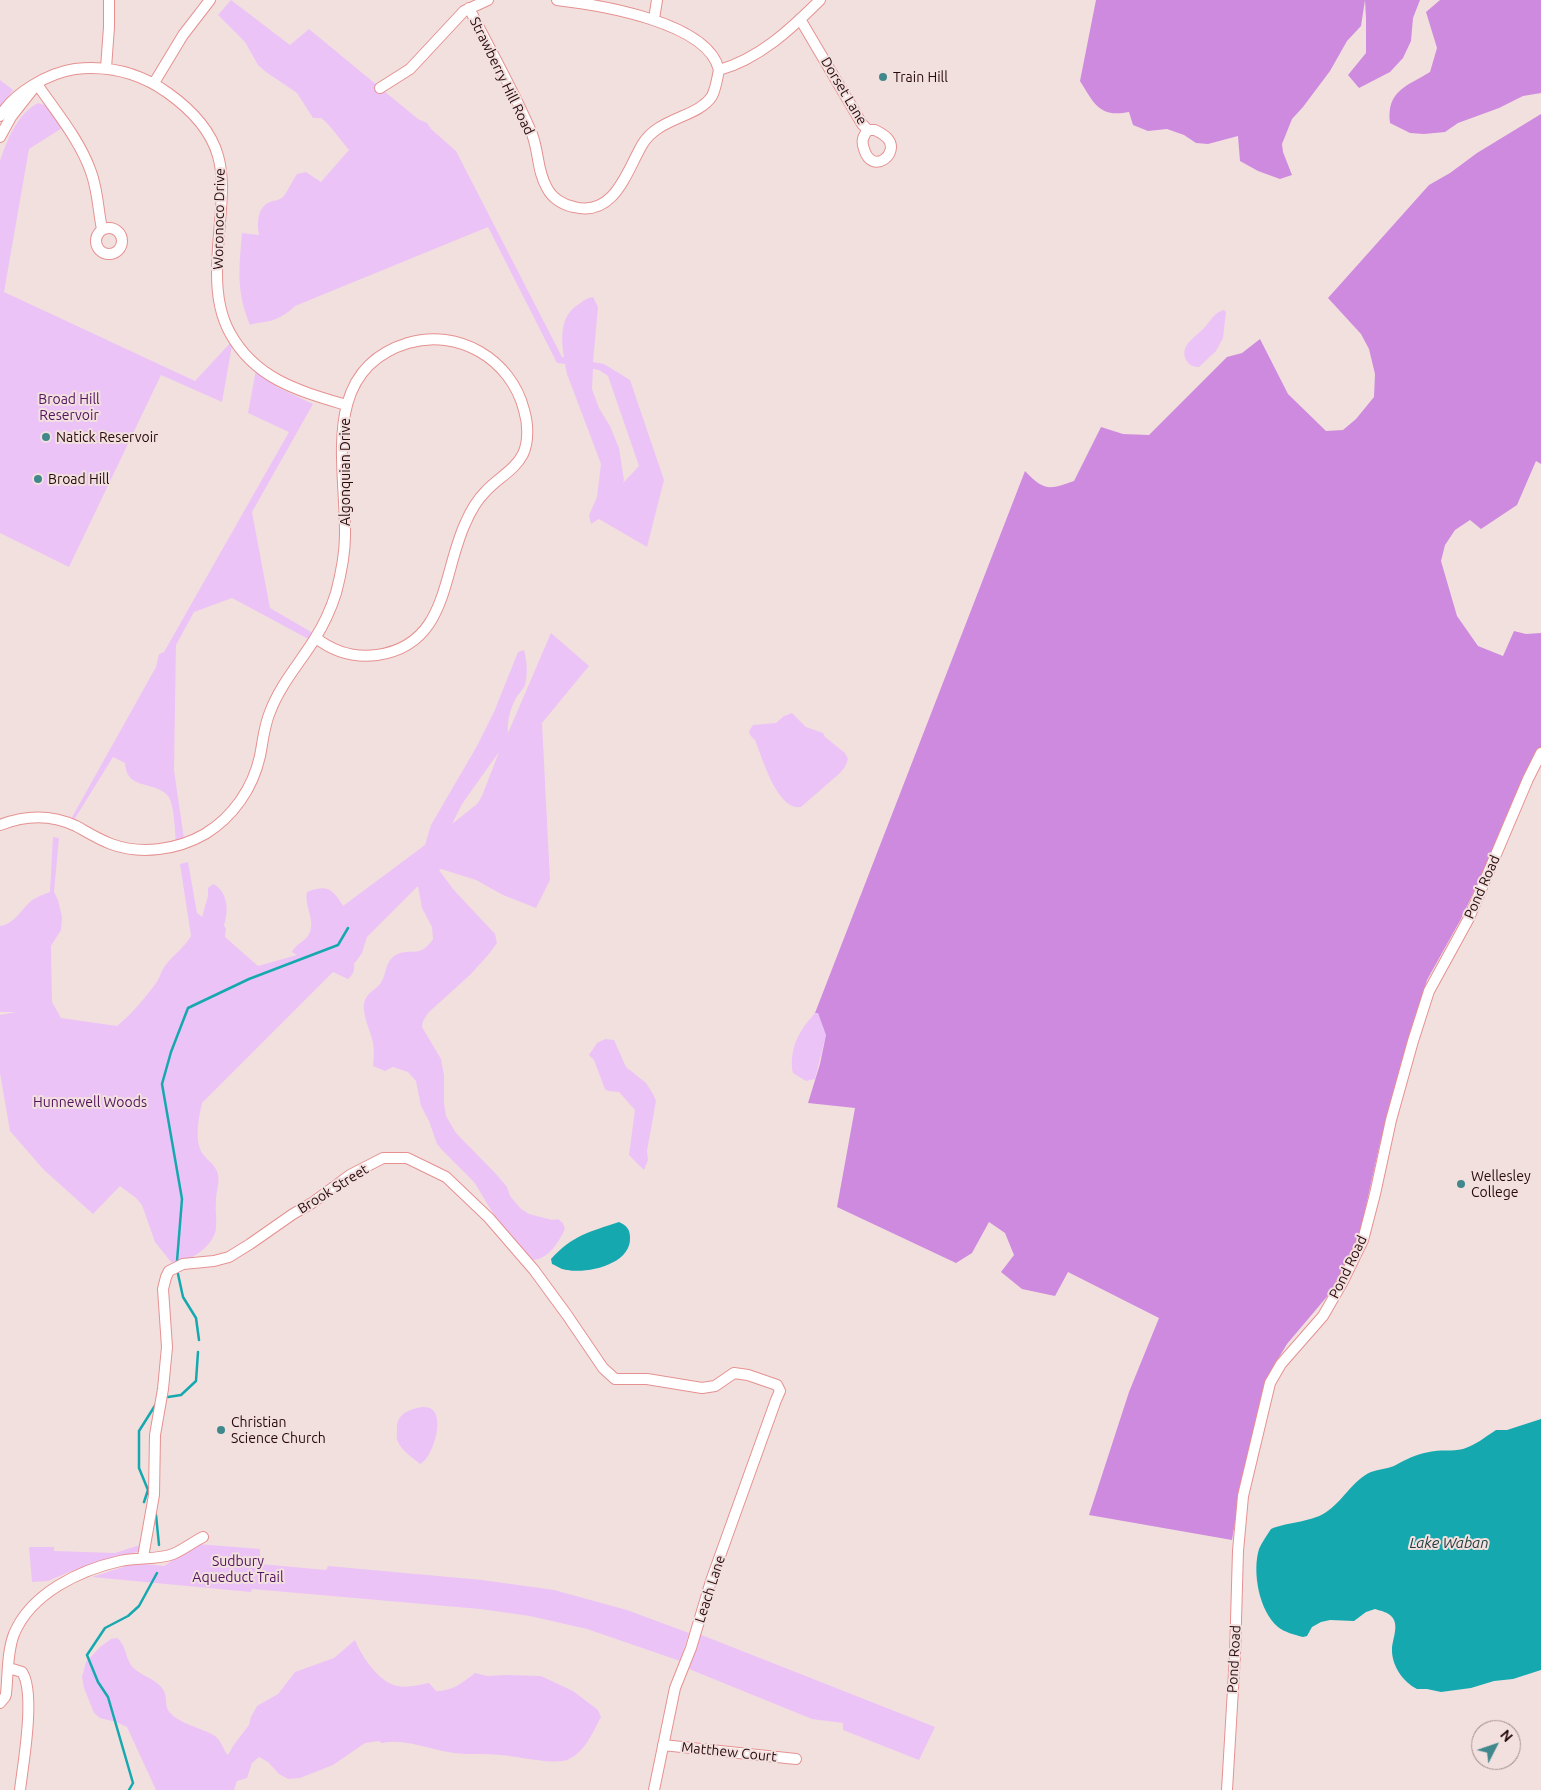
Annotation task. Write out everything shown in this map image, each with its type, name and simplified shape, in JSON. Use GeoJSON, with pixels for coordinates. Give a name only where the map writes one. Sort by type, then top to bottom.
{"type":"FeatureCollection","features":[{"type":"Feature","properties":{"kind":"street"},"geometry":{"type":"LineString","coordinates":[[106,68],[109,0]]}},
{"type":"Feature","properties":{"kind":"street"},"geometry":{"type":"LineString","coordinates":[[154,83],[183,35],[210,0]]}},
{"type":"Feature","properties":{"kind":"street"},"geometry":{"type":"LineString","coordinates":[[380,88],[410,69],[464,11],[488,0]]}},
{"type":"Feature","properties":{"kind":"street"},"geometry":{"type":"LineString","coordinates":[[557,0],[608,8],[654,19],[688,35],[708,49],[717,60],[719,70],[748,60],[800,19],[820,0]]}},
{"type":"Feature","properties":{"kind":"street"},"geometry":{"type":"LineString","coordinates":[[654,19],[657,0]]}},
{"type":"Feature","properties":{"kind":"street","name":"Strawberry Hill Road"},"geometry":{"type":"LineString","coordinates":[[469,8],[533,136],[540,173],[547,189],[556,199],[584,210],[596,208],[613,196],[643,143],[662,125],[705,104],[711,96],[719,70]]}},
{"type":"Feature","properties":{"kind":"street","name":"Dorset Lane"},"geometry":{"type":"LineString","coordinates":[[800,19],[848,101],[868,130]]}},
{"type":"Feature","properties":{"kind":"street","name":"Woronoco Drive"},"geometry":{"type":"LineString","coordinates":[[0,116],[18,95],[51,76],[69,70],[106,68],[134,74],[154,83],[174,97],[206,129],[217,149],[222,181],[218,292],[222,312],[230,333],[250,358],[278,380],[297,390],[346,405]]}},
{"type":"Feature","properties":{"kind":"street"},"geometry":{"type":"LineString","coordinates":[[37,84],[74,139],[88,164],[96,191],[102,229]]}},
{"type":"Feature","properties":{"kind":"street","name":"Woronoco Drive"},"geometry":{"type":"LineString","coordinates":[[0,137],[11,117],[37,84]]}},
{"type":"Feature","properties":{"kind":"street","name":"Dorset Lane"},"geometry":{"type":"LineString","coordinates":[[868,130],[875,130],[888,139],[891,147],[890,153],[881,161],[872,161],[867,158],[862,144],[864,135],[868,130]]}},
{"type":"Feature","properties":{"kind":"street","name":"Algonquian Drive"},"geometry":{"type":"LineString","coordinates":[[0,825],[28,817],[46,817],[73,825],[110,843],[141,850],[172,847],[204,834],[230,814],[248,789],[257,769],[266,724],[273,703],[286,680],[316,638],[335,594],[344,550],[342,437],[346,405],[355,384],[361,375],[383,354],[413,342],[432,339],[454,341],[484,354],[508,375],[514,384],[526,417],[525,449],[517,463],[487,490],[470,514],[458,541],[440,604],[430,622],[420,634],[396,650],[366,656],[338,651],[316,638]]}},
{"type":"Feature","properties":{"kind":"street","name":"Pond Road"},"geometry":{"type":"LineString","coordinates":[[1227,1790],[1235,1655],[1238,1551],[1243,1496],[1270,1383],[1282,1364],[1323,1316],[1363,1240],[1391,1120],[1429,991],[1469,918],[1528,779],[1541,753]]}},
{"type":"Feature","properties":{"kind":"street","name":"Brook Street"},"geometry":{"type":"LineString","coordinates":[[143,1557],[154,1495],[156,1435],[167,1347],[163,1289],[166,1277],[170,1271],[183,1264],[214,1261],[229,1257],[312,1203],[350,1175],[383,1158],[407,1158],[446,1177],[489,1218],[534,1270],[603,1368],[615,1379],[647,1379],[702,1388],[715,1386],[734,1373],[748,1375],[772,1383],[776,1385],[780,1392]]}},
{"type":"Feature","properties":{"kind":"street","name":"Leach Lane"},"geometry":{"type":"LineString","coordinates":[[654,1790],[675,1688],[691,1648],[714,1573],[780,1392]]}},
{"type":"Feature","properties":{"kind":"street"},"geometry":{"type":"LineString","coordinates":[[0,1703],[6,1698],[15,1633],[24,1617],[39,1599],[62,1584],[91,1570],[120,1561],[175,1553],[203,1537]]}},
{"type":"Feature","properties":{"kind":"street"},"geometry":{"type":"LineString","coordinates":[[9,1668],[22,1672],[27,1687],[28,1726],[20,1790]]}},
{"type":"Feature","properties":{"kind":"street","name":"Matthew Court"},"geometry":{"type":"LineString","coordinates":[[663,1744],[796,1759]]}},
{"type":"Feature","properties":{"kind":"green space"},"geometry":{"type":"Polygon","coordinates":[[[231,0],[290,45],[309,29],[418,119],[427,123],[431,129],[456,151],[562,357],[564,357],[562,335],[568,314],[582,302],[593,297],[598,307],[593,362],[604,364],[630,380],[664,480],[647,547],[599,519],[591,524],[589,515],[597,497],[601,464],[567,374],[565,364],[557,363],[488,227],[295,306],[287,313],[270,321],[250,325],[242,301],[240,280],[242,233],[259,235],[258,223],[261,210],[266,204],[284,196],[297,174],[306,172],[321,182],[349,150],[332,128],[321,118],[313,118],[297,93],[258,65],[245,42],[218,15],[231,0]],[[593,369],[592,389],[599,408],[610,426],[619,448],[623,483],[639,466],[608,376],[599,370],[593,369]]]}},
{"type":"Feature","properties":{"kind":"green space"},"geometry":{"type":"Polygon","coordinates":[[[0,80],[13,90],[0,109],[0,80]]]}},
{"type":"Feature","properties":{"kind":"green space","name":"Broad Hill Reservoir"},"geometry":{"type":"Polygon","coordinates":[[[38,103],[45,105],[62,128],[29,149],[4,292],[195,381],[233,340],[222,402],[161,375],[69,567],[0,533],[0,161],[14,128],[24,114],[38,103]]]}},
{"type":"Feature","properties":{"kind":"green space"},"geometry":{"type":"Polygon","coordinates":[[[1224,310],[1226,312],[1223,338],[1216,351],[1199,367],[1191,365],[1184,355],[1187,346],[1215,315],[1224,310]]]}},
{"type":"Feature","properties":{"kind":"green space"},"geometry":{"type":"Polygon","coordinates":[[[256,370],[277,387],[313,404],[252,512],[270,608],[318,636],[314,642],[232,598],[194,612],[176,645],[174,770],[184,839],[176,842],[173,811],[168,796],[156,788],[136,782],[130,778],[125,763],[113,757],[74,820],[71,819],[156,667],[159,654],[164,652],[289,432],[248,413],[256,370]]]}},
{"type":"Feature","properties":{"kind":"green space","name":"Hunnewell Woods"},"geometry":{"type":"Polygon","coordinates":[[[551,633],[589,666],[542,723],[550,880],[536,908],[503,895],[476,880],[439,870],[453,889],[495,934],[497,943],[471,974],[429,1012],[423,1021],[422,1027],[441,1059],[444,1075],[446,1116],[456,1133],[497,1175],[521,1209],[529,1214],[552,1220],[558,1219],[563,1223],[565,1229],[557,1244],[549,1253],[539,1259],[521,1259],[474,1182],[437,1144],[429,1121],[421,1106],[416,1081],[408,1072],[393,1067],[385,1071],[373,1066],[373,1043],[364,1008],[366,998],[380,984],[388,963],[393,957],[404,952],[423,949],[433,939],[432,927],[422,908],[418,886],[367,937],[362,953],[354,964],[350,977],[348,979],[333,972],[202,1103],[198,1126],[200,1149],[217,1170],[219,1180],[214,1234],[206,1247],[192,1257],[178,1262],[171,1262],[155,1242],[142,1205],[120,1186],[93,1214],[44,1170],[10,1131],[0,1073],[0,1015],[16,1012],[0,1012],[0,926],[13,920],[33,900],[50,892],[53,837],[59,838],[54,892],[62,917],[61,930],[51,946],[52,1002],[61,1018],[117,1026],[143,1000],[171,958],[191,936],[180,864],[188,862],[197,913],[202,917],[208,896],[208,888],[213,884],[222,892],[227,908],[224,925],[226,929],[225,937],[258,966],[297,955],[292,952],[309,935],[311,927],[306,897],[307,892],[325,888],[336,896],[343,906],[425,845],[431,825],[477,746],[494,712],[518,652],[524,650],[527,668],[526,681],[511,711],[508,733],[551,633]],[[499,752],[462,804],[452,824],[477,804],[499,752]]]}},
{"type":"Feature","properties":{"kind":"green space"},"geometry":{"type":"Polygon","coordinates":[[[792,713],[806,727],[823,733],[825,737],[845,753],[848,759],[840,773],[801,807],[792,806],[778,792],[766,770],[755,740],[749,731],[753,725],[776,723],[784,716],[792,713]]]}},
{"type":"Feature","properties":{"kind":"green space"},"geometry":{"type":"Polygon","coordinates":[[[818,1012],[826,1035],[815,1079],[806,1081],[793,1073],[792,1055],[796,1040],[802,1030],[815,1013],[818,1012]]]}},
{"type":"Feature","properties":{"kind":"green space"},"geometry":{"type":"Polygon","coordinates":[[[605,1039],[614,1040],[626,1067],[646,1083],[656,1101],[647,1151],[648,1160],[644,1170],[629,1155],[635,1110],[619,1092],[605,1089],[594,1060],[589,1055],[597,1043],[605,1039]]]}},
{"type":"Feature","properties":{"kind":"green space"},"geometry":{"type":"Polygon","coordinates":[[[422,1407],[430,1408],[435,1412],[437,1427],[436,1436],[429,1454],[420,1464],[397,1441],[397,1425],[398,1420],[407,1411],[422,1407]]]}},
{"type":"Feature","properties":{"kind":"green space","name":"Sudbury Aqueduct Trail"},"geometry":{"type":"Polygon","coordinates":[[[197,1544],[260,1549],[260,1564],[326,1570],[328,1566],[482,1580],[554,1590],[627,1610],[689,1633],[680,1661],[587,1629],[530,1616],[480,1609],[252,1589],[251,1592],[92,1577],[135,1563],[164,1566],[197,1544]]]}},
{"type":"Feature","properties":{"kind":"green space"},"geometry":{"type":"Polygon","coordinates":[[[140,1545],[140,1551],[69,1572],[48,1581],[32,1582],[29,1547],[54,1547],[54,1551],[115,1553],[140,1545]]]}},
{"type":"Feature","properties":{"kind":"green space"},"geometry":{"type":"Polygon","coordinates":[[[699,1634],[935,1727],[919,1760],[843,1730],[843,1723],[812,1719],[689,1669],[699,1634]]]}},
{"type":"Feature","properties":{"kind":"green space"},"geometry":{"type":"Polygon","coordinates":[[[117,1638],[134,1669],[153,1680],[164,1691],[167,1708],[172,1715],[215,1736],[228,1755],[249,1725],[257,1706],[278,1694],[295,1672],[334,1658],[355,1640],[372,1668],[390,1684],[409,1686],[429,1683],[436,1691],[442,1691],[457,1686],[475,1673],[487,1676],[541,1676],[573,1691],[598,1710],[601,1717],[592,1735],[580,1752],[563,1761],[546,1761],[494,1754],[454,1753],[409,1743],[382,1743],[379,1741],[365,1743],[333,1765],[300,1778],[288,1779],[259,1757],[252,1763],[247,1778],[237,1781],[234,1790],[156,1790],[127,1727],[100,1718],[94,1713],[84,1688],[82,1677],[86,1662],[100,1647],[111,1639],[117,1638]]]}},
{"type":"Feature","properties":{"kind":"shaded area"},"geometry":{"type":"Polygon","coordinates":[[[1096,0],[1365,0],[1361,26],[1347,41],[1330,71],[1292,119],[1282,144],[1283,152],[1292,175],[1280,179],[1258,171],[1240,161],[1238,136],[1208,144],[1196,143],[1184,135],[1167,129],[1148,131],[1133,125],[1129,112],[1111,113],[1098,107],[1080,81],[1096,0]]]}},
{"type":"Feature","properties":{"kind":"shaded area"},"geometry":{"type":"Polygon","coordinates":[[[1365,0],[1420,0],[1413,18],[1411,41],[1403,58],[1390,72],[1359,88],[1348,75],[1366,53],[1365,0]]]}},
{"type":"Feature","properties":{"kind":"shaded area"},"geometry":{"type":"Polygon","coordinates":[[[1440,0],[1541,0],[1541,93],[1523,96],[1499,108],[1458,123],[1445,132],[1410,133],[1390,123],[1391,104],[1395,96],[1406,86],[1430,72],[1437,48],[1426,12],[1440,0]]]}},
{"type":"Feature","properties":{"kind":"shaded area"},"geometry":{"type":"Polygon","coordinates":[[[1541,114],[1541,464],[1536,461],[1517,505],[1481,529],[1470,520],[1455,530],[1445,545],[1441,561],[1457,616],[1478,646],[1503,656],[1514,631],[1526,634],[1541,633],[1541,748],[1461,919],[1427,980],[1380,1143],[1359,1237],[1330,1293],[1287,1344],[1269,1374],[1240,1493],[1232,1540],[1089,1515],[1129,1392],[1159,1318],[1068,1272],[1055,1296],[1022,1289],[1001,1272],[1014,1255],[1005,1233],[989,1222],[972,1253],[956,1263],[837,1207],[855,1108],[808,1103],[820,1064],[826,1035],[818,1013],[815,1013],[1025,471],[1037,482],[1047,487],[1074,481],[1101,427],[1123,434],[1149,435],[1227,357],[1242,353],[1260,339],[1288,394],[1326,431],[1343,430],[1356,419],[1374,397],[1375,374],[1369,349],[1361,334],[1328,298],[1429,185],[1541,114]]]}},
{"type":"Feature","properties":{"kind":"water"},"geometry":{"type":"Polygon","coordinates":[[[619,1222],[627,1228],[630,1237],[629,1246],[624,1254],[616,1260],[597,1268],[576,1271],[561,1269],[552,1264],[551,1259],[574,1239],[619,1222]]]}},
{"type":"Feature","properties":{"kind":"water","name":"Lake Waban"},"geometry":{"type":"Polygon","coordinates":[[[1541,1419],[1541,1670],[1513,1679],[1494,1681],[1471,1688],[1441,1692],[1417,1689],[1407,1682],[1396,1667],[1392,1654],[1395,1624],[1392,1617],[1386,1613],[1375,1609],[1366,1612],[1354,1621],[1330,1620],[1321,1622],[1312,1627],[1307,1636],[1303,1637],[1283,1630],[1271,1620],[1259,1591],[1256,1569],[1259,1549],[1271,1529],[1285,1524],[1308,1520],[1323,1514],[1335,1505],[1354,1484],[1371,1472],[1391,1467],[1424,1453],[1463,1449],[1496,1430],[1507,1430],[1541,1419]]]}},
{"type":"Feature","properties":{"kind":"waterway"},"geometry":{"type":"LineString","coordinates":[[177,1261],[182,1199],[162,1084],[171,1052],[188,1008],[249,979],[338,945],[348,928]]}},
{"type":"Feature","properties":{"kind":"waterway"},"geometry":{"type":"LineString","coordinates":[[178,1274],[183,1297],[196,1318],[199,1340]]}},
{"type":"Feature","properties":{"kind":"waterway"},"geometry":{"type":"LineString","coordinates":[[168,1397],[181,1395],[196,1381],[198,1352]]}},
{"type":"Feature","properties":{"kind":"waterway"},"geometry":{"type":"LineString","coordinates":[[144,1502],[148,1490],[139,1468],[139,1431],[156,1404]]}},
{"type":"Feature","properties":{"kind":"waterway"},"geometry":{"type":"LineString","coordinates":[[156,1515],[159,1545]]}},
{"type":"Feature","properties":{"kind":"waterway"},"geometry":{"type":"LineString","coordinates":[[129,1790],[133,1783],[108,1697],[98,1682],[87,1655],[105,1628],[128,1616],[139,1606],[157,1573]]}},
{"type":"Feature","properties":{"kind":"place","name":"Train Hill"},"geometry":{"type":"Point","coordinates":[883,77]}},
{"type":"Feature","properties":{"kind":"place","name":"Natick Reservoir"},"geometry":{"type":"Point","coordinates":[46,437]}},
{"type":"Feature","properties":{"kind":"place","name":"Broad Hill"},"geometry":{"type":"Point","coordinates":[38,479]}},
{"type":"Feature","properties":{"kind":"place","name":"Wellesley College"},"geometry":{"type":"Point","coordinates":[1461,1184]}},
{"type":"Feature","properties":{"kind":"place","name":"Christian Science Church"},"geometry":{"type":"Point","coordinates":[221,1430]}}]}
